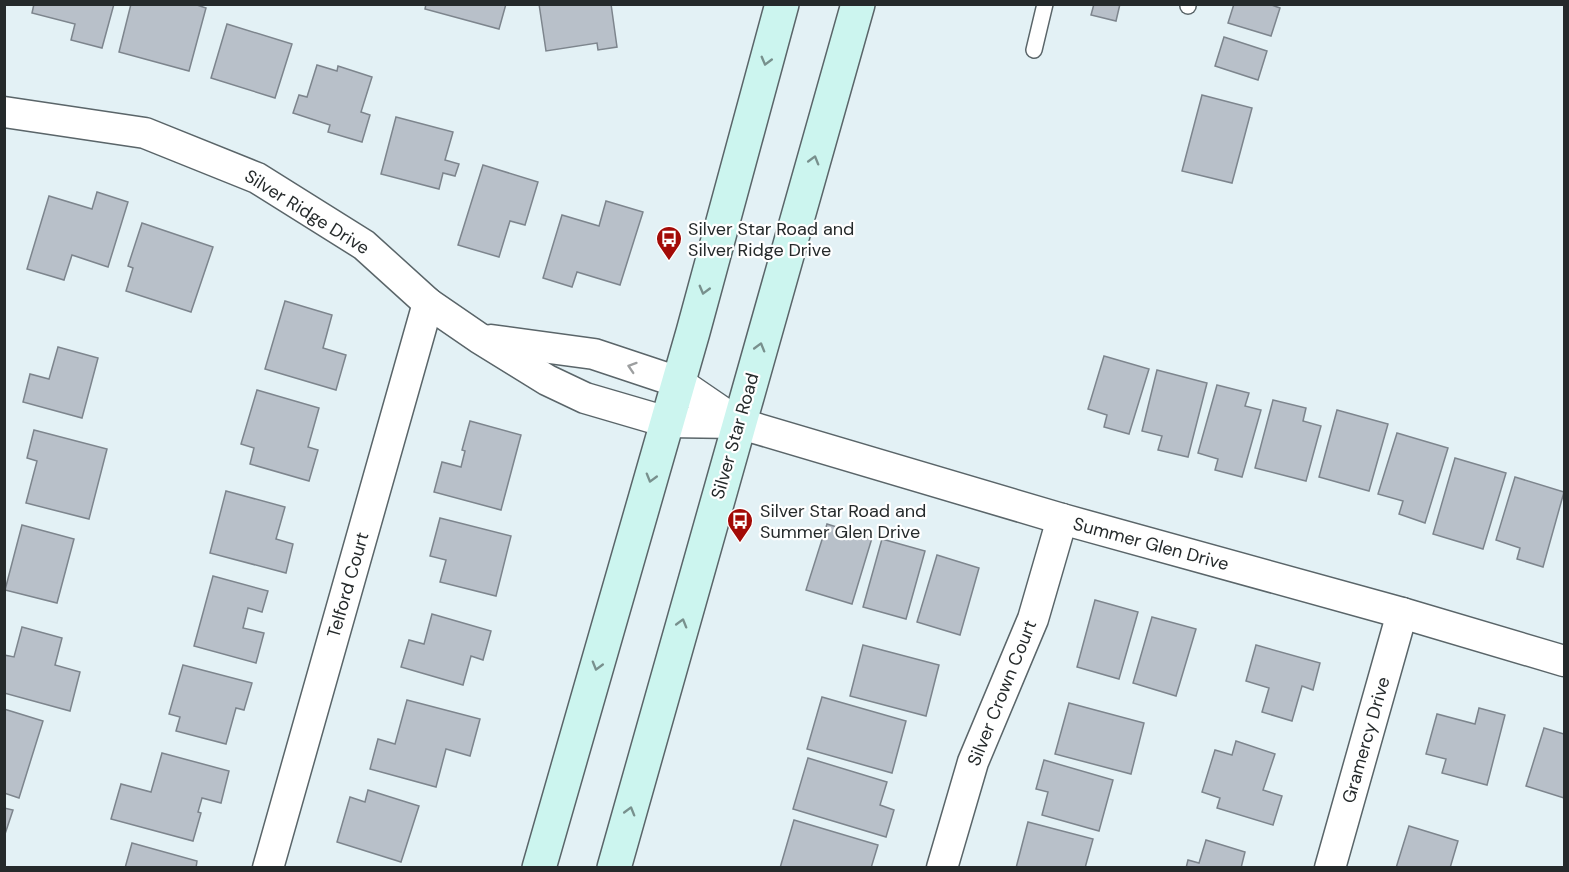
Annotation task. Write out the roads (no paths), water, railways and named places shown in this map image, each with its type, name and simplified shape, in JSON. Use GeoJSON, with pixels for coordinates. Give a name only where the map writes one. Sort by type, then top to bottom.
{"type":"FeatureCollection","features":[{"type":"Feature","properties":{"kind":"main road"},"geometry":{"type":"LineString","coordinates":[[539,867],[667,422],[782,4]]}},
{"type":"Feature","properties":{"kind":"main road","name":"Silver Star Road"},"geometry":{"type":"LineString","coordinates":[[614,867],[858,4]]}},
{"type":"Feature","properties":{"kind":"street","name":"Silver Ridge Drive"},"geometry":{"type":"LineString","coordinates":[[4,112],[145,133],[257,178],[364,245],[428,303],[547,380],[585,398],[667,422],[738,423]]}},
{"type":"Feature","properties":{"kind":"street","name":"Telford Court"},"geometry":{"type":"LineString","coordinates":[[268,867],[428,303]]}},
{"type":"Feature","properties":{"kind":"street","name":"Silver Ridge Drive"},"geometry":{"type":"LineString","coordinates":[[480,338],[594,354],[678,382],[738,423]]}},
{"type":"Feature","properties":{"kind":"street","name":"Summer Glen Drive"},"geometry":{"type":"LineString","coordinates":[[738,423],[1062,519],[1402,613],[1564,661]]}},
{"type":"Feature","properties":{"kind":"street","name":"Silver Crown Court"},"geometry":{"type":"LineString","coordinates":[[942,867],[973,762],[1033,619],[1062,519]]}},
{"type":"Feature","properties":{"kind":"street","name":"Gramercy Drive"},"geometry":{"type":"LineString","coordinates":[[1330,867],[1402,613]]}},
{"type":"Feature","properties":{"kind":"lane"},"geometry":{"type":"LineString","coordinates":[[1034,50],[1045,4]]}},
{"type":"Feature","properties":{"kind":"place","name":"Silver Star Road and Silver Ridge Drive"},"geometry":{"type":"Point","coordinates":[669,262]}},
{"type":"Feature","properties":{"kind":"place","name":"Silver Star Road and Summer Glen Drive"},"geometry":{"type":"Point","coordinates":[740,544]}}]}
